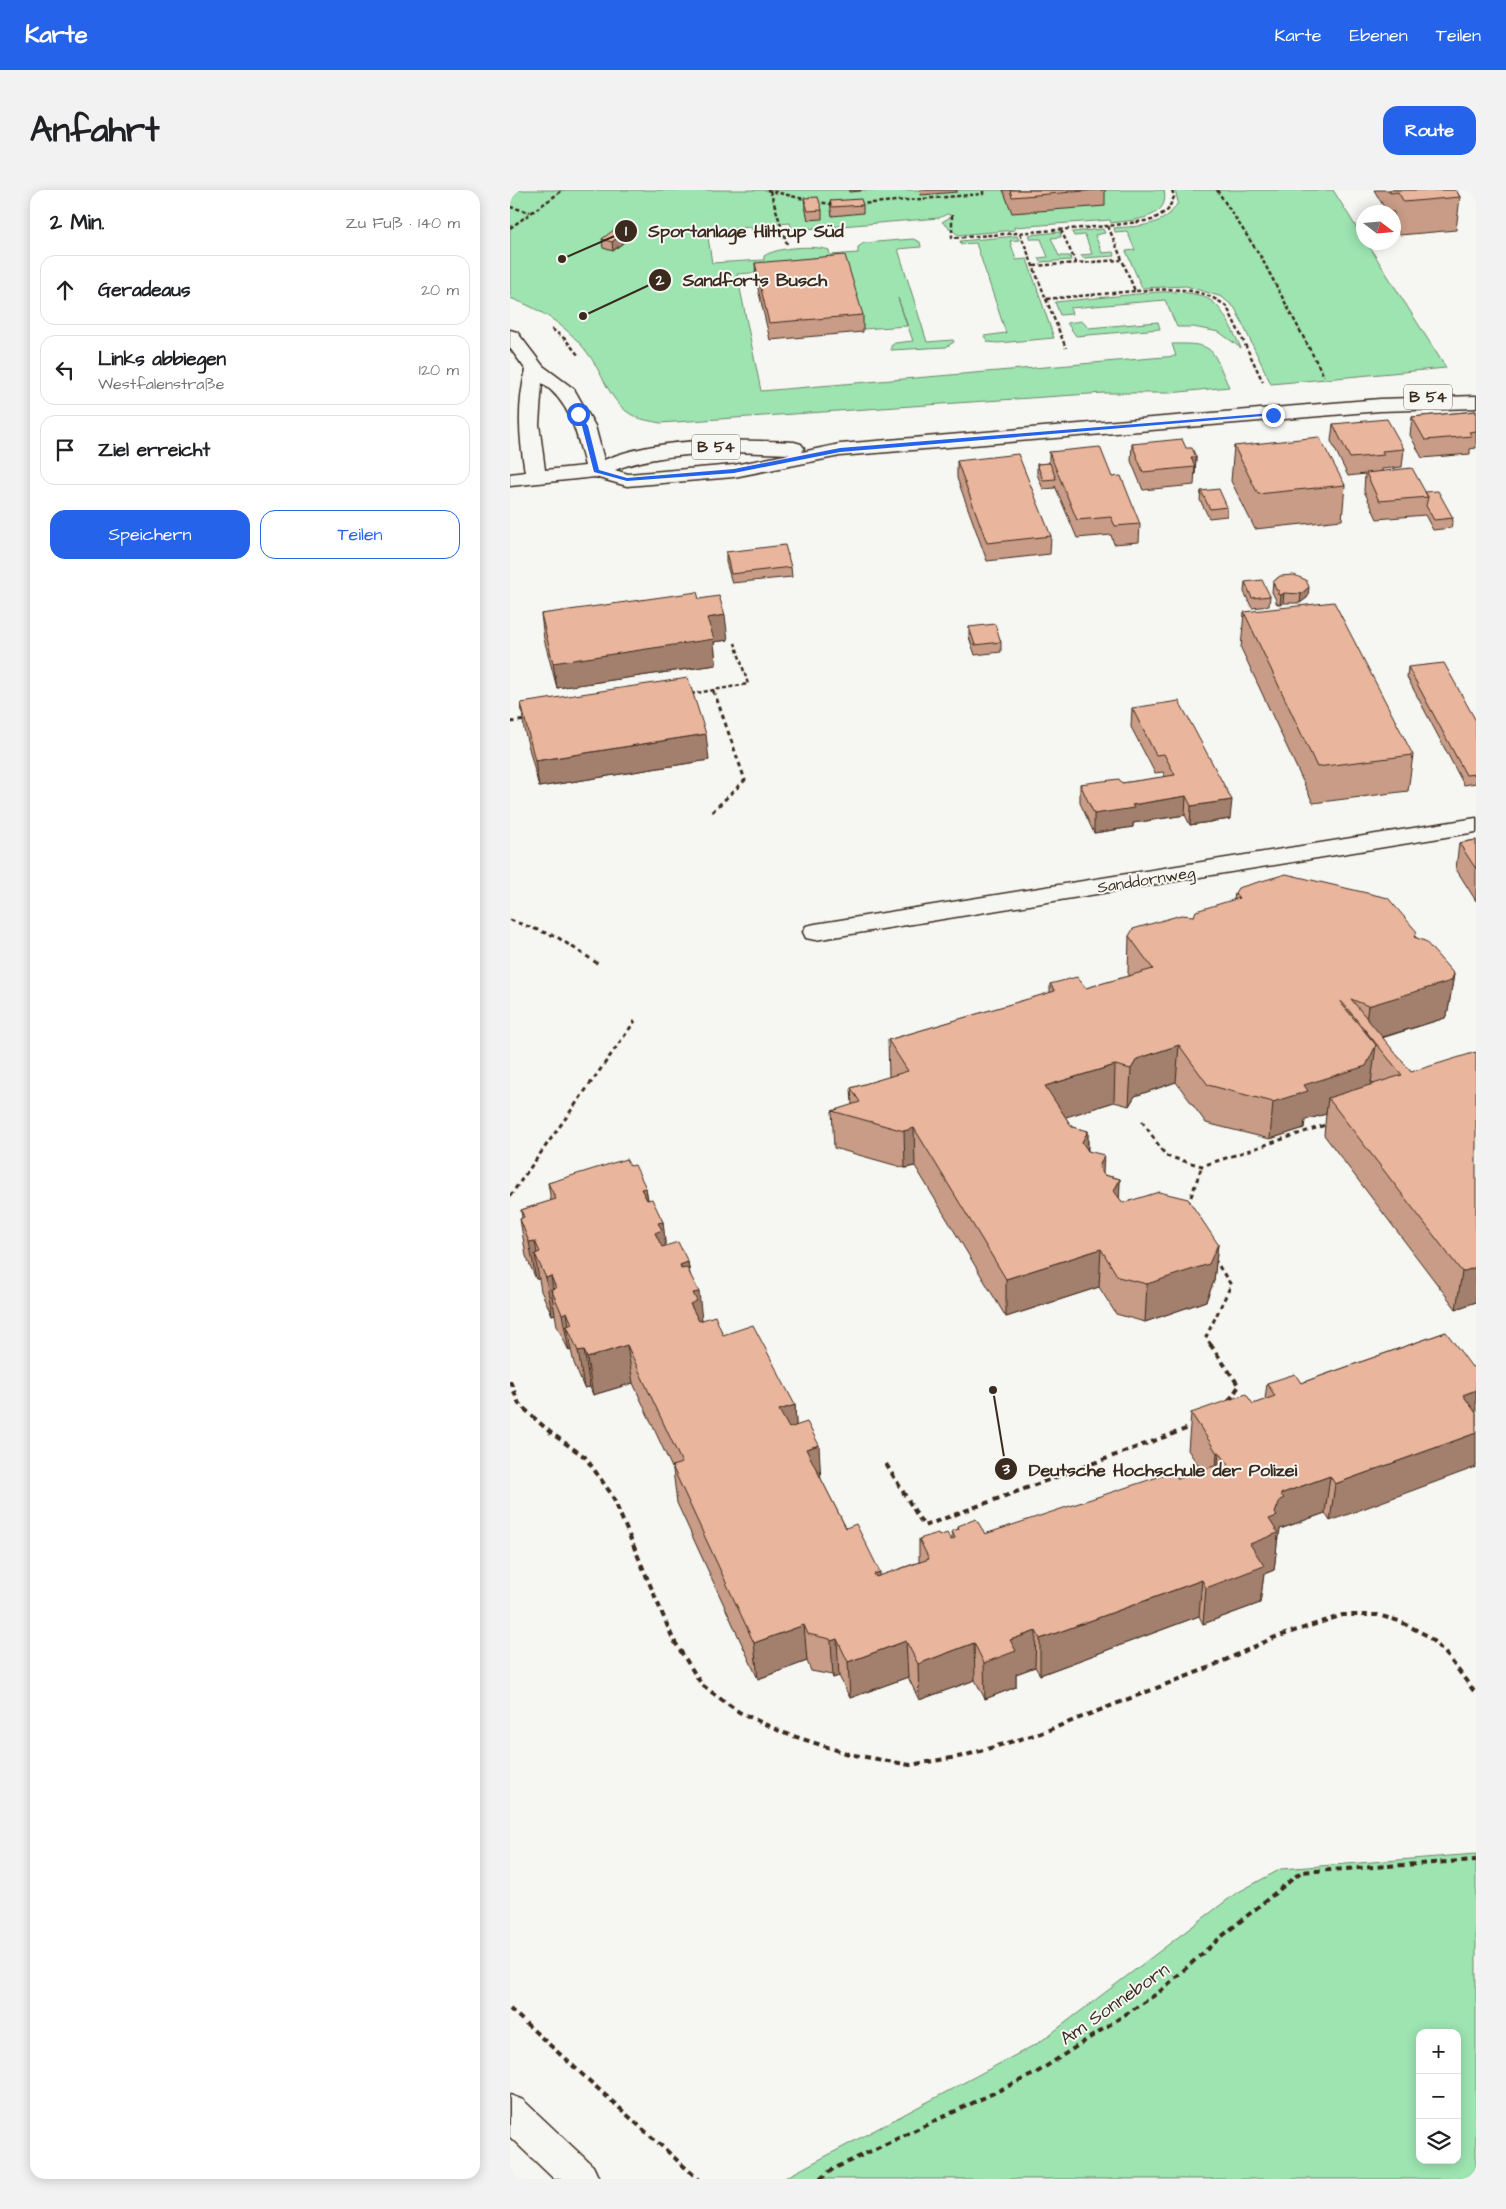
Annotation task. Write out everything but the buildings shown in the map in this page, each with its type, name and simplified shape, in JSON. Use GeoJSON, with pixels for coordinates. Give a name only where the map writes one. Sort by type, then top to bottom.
{"type":"FeatureCollection","features":[{"type":"Feature","properties":{"kind":"main road"},"geometry":{"type":"LineString","coordinates":[[510,336],[526,354],[536,370],[564,389],[585,426],[596,471]]}},
{"type":"Feature","properties":{"kind":"main road"},"geometry":{"type":"LineString","coordinates":[[536,370],[529,392],[529,443],[536,477]]}},
{"type":"Feature","properties":{"kind":"main road","name":"B 54"},"geometry":{"type":"LineString","coordinates":[[1380,405],[1476,388]]}},
{"type":"Feature","properties":{"kind":"main road","name":"B 54"},"geometry":{"type":"LineString","coordinates":[[510,480],[596,471],[627,480],[734,471],[840,450],[1380,405],[1476,402]]}},
{"type":"Feature","properties":{"kind":"main road","name":"Sanddornweg"},"geometry":{"type":"LineString","coordinates":[[815,932],[1476,825]]}},
{"type":"Feature","properties":{"kind":"main road"},"geometry":{"type":"LineString","coordinates":[[510,2112],[580,2179]]}},
{"type":"Feature","properties":{"kind":"path"},"geometry":{"type":"LineString","coordinates":[[510,228],[563,190]]}},
{"type":"Feature","properties":{"kind":"path"},"geometry":{"type":"LineString","coordinates":[[858,204],[984,194],[983,190]]}},
{"type":"Feature","properties":{"kind":"path"},"geometry":{"type":"LineString","coordinates":[[952,215],[952,238],[1108,226],[1152,220],[1168,210],[1174,197],[1172,190]]}},
{"type":"Feature","properties":{"kind":"path"},"geometry":{"type":"LineString","coordinates":[[1217,190],[1242,225],[1271,274],[1328,384]]}},
{"type":"Feature","properties":{"kind":"path"},"geometry":{"type":"LineString","coordinates":[[769,191],[821,203],[840,204]]}},
{"type":"Feature","properties":{"kind":"path"},"geometry":{"type":"LineString","coordinates":[[769,191],[787,244]]}},
{"type":"Feature","properties":{"kind":"path"},"geometry":{"type":"LineString","coordinates":[[510,208],[531,213]]}},
{"type":"Feature","properties":{"kind":"path"},"geometry":{"type":"LineString","coordinates":[[1108,226],[1135,292]]}},
{"type":"Feature","properties":{"kind":"path"},"geometry":{"type":"LineString","coordinates":[[1062,230],[1076,263]]}},
{"type":"Feature","properties":{"kind":"path"},"geometry":{"type":"LineString","coordinates":[[1020,233],[1066,348]]}},
{"type":"Feature","properties":{"kind":"path"},"geometry":{"type":"LineString","coordinates":[[1034,266],[1121,260]]}},
{"type":"Feature","properties":{"kind":"path"},"geometry":{"type":"LineString","coordinates":[[1046,299],[1186,289],[1219,298],[1227,307],[1266,390]]}},
{"type":"Feature","properties":{"kind":"path"},"geometry":{"type":"LineString","coordinates":[[684,695],[748,684],[735,643]]}},
{"type":"Feature","properties":{"kind":"path"},"geometry":{"type":"LineString","coordinates":[[712,812],[745,780],[713,690]]}},
{"type":"Feature","properties":{"kind":"path"},"geometry":{"type":"LineString","coordinates":[[510,722],[529,719]]}},
{"type":"Feature","properties":{"kind":"path"},"geometry":{"type":"LineString","coordinates":[[510,920],[557,937],[600,965]]}},
{"type":"Feature","properties":{"kind":"path"},"geometry":{"type":"LineString","coordinates":[[510,1196],[635,1021]]}},
{"type":"Feature","properties":{"kind":"path"},"geometry":{"type":"LineString","coordinates":[[1142,1121],[1166,1156],[1202,1166],[1333,1123]]}},
{"type":"Feature","properties":{"kind":"path"},"geometry":{"type":"LineString","coordinates":[[1185,1213],[1202,1166]]}},
{"type":"Feature","properties":{"kind":"path"},"geometry":{"type":"LineString","coordinates":[[1210,1253],[1231,1285],[1206,1338],[1238,1386],[1225,1409]]}},
{"type":"Feature","properties":{"kind":"path"},"geometry":{"type":"LineString","coordinates":[[510,1381],[519,1404],[551,1433],[585,1457],[612,1495],[673,1639],[702,1685],[738,1712],[784,1733],[840,1751],[910,1765],[963,1756],[1041,1733],[1208,1668],[1274,1638],[1343,1614],[1378,1615],[1399,1621],[1428,1636],[1447,1655],[1476,1694]]}},
{"type":"Feature","properties":{"kind":"path"},"geometry":{"type":"LineString","coordinates":[[886,1464],[924,1526],[1202,1423]]}},
{"type":"Feature","properties":{"kind":"path","name":"Am Sonneborn"},"geometry":{"type":"LineString","coordinates":[[820,2179],[833,2169],[1036,2073],[1158,1994],[1221,1937],[1301,1872],[1476,1860]]}},
{"type":"Feature","properties":{"kind":"path"},"geometry":{"type":"LineString","coordinates":[[510,2009],[698,2179]]}},
{"type":"Feature","properties":{"kind":"green space"},"geometry":{"type":"Polygon","coordinates":[[[510,190],[1164,190],[1165,200],[1156,213],[1148,217],[1111,223],[1110,220],[1014,227],[1015,230],[958,235],[942,222],[952,216],[947,214],[939,218],[792,230],[790,223],[769,225],[771,232],[753,233],[751,227],[707,231],[712,263],[764,260],[764,256],[770,253],[796,248],[823,248],[829,250],[830,255],[858,253],[858,247],[864,243],[913,239],[920,242],[921,247],[898,249],[927,342],[953,340],[954,342],[946,347],[891,350],[891,346],[895,343],[913,341],[898,298],[907,326],[863,329],[845,266],[737,274],[761,391],[1176,356],[1172,344],[1197,345],[1211,351],[1229,387],[1170,393],[1104,393],[660,423],[643,419],[626,411],[613,397],[589,355],[573,336],[554,320],[522,302],[510,298],[510,190]]]}},
{"type":"Feature","properties":{"kind":"green space"},"geometry":{"type":"Polygon","coordinates":[[[1175,190],[1333,190],[1356,227],[1356,250],[1371,250],[1446,368],[1271,384],[1235,308],[1222,297],[1186,286],[1142,288],[1126,251],[1135,250],[1127,231],[1115,232],[1114,228],[1133,227],[1159,221],[1173,210],[1178,202],[1175,190]]]}},
{"type":"Feature","properties":{"kind":"green space"},"geometry":{"type":"Polygon","coordinates":[[[1103,229],[1105,233],[1095,235],[1102,253],[1113,252],[1115,256],[1083,258],[1081,255],[1092,254],[1085,235],[1074,236],[1072,232],[1103,229]]]}},
{"type":"Feature","properties":{"kind":"green space"},"geometry":{"type":"Polygon","coordinates":[[[1060,232],[1061,237],[1051,238],[1059,256],[1070,256],[1071,260],[1040,262],[1038,258],[1048,257],[1041,239],[1031,239],[1029,235],[1060,232]]]}},
{"type":"Feature","properties":{"kind":"green space"},"geometry":{"type":"Polygon","coordinates":[[[1017,236],[1019,240],[1010,241],[1016,260],[1027,259],[1054,338],[998,343],[988,342],[984,336],[1006,333],[976,243],[961,244],[960,241],[1017,236]]]}},
{"type":"Feature","properties":{"kind":"green space"},"geometry":{"type":"Polygon","coordinates":[[[1158,292],[1191,293],[1212,301],[1226,318],[1241,348],[1219,332],[1193,327],[1177,327],[1165,300],[1070,308],[1072,314],[1060,315],[1055,302],[1158,292]]]}},
{"type":"Feature","properties":{"kind":"green space"},"geometry":{"type":"Polygon","coordinates":[[[1082,321],[1088,328],[1158,322],[1160,329],[1076,336],[1067,323],[1082,321]]]}},
{"type":"Feature","properties":{"kind":"green space"},"geometry":{"type":"Polygon","coordinates":[[[1476,1854],[1476,2179],[783,2179],[1040,2042],[1235,1894],[1281,1869],[1476,1854]]]}},
{"type":"Feature","properties":{"kind":"place","name":"Sportanlage Hiltrup Süd"},"geometry":{"type":"Point","coordinates":[562,259]}},
{"type":"Feature","properties":{"kind":"place","name":"Sandforts Busch"},"geometry":{"type":"Point","coordinates":[583,316]}},
{"type":"Feature","properties":{"kind":"place","name":"Deutsche Hochschule der Polizei"},"geometry":{"type":"Point","coordinates":[993,1390]}},
{"type":"Feature","properties":{"kind":"route"},"geometry":{"type":"LineString","coordinates":[[578,414],[585,426],[596,471],[627,480],[734,471],[840,450],[1273,415]]}}]}
